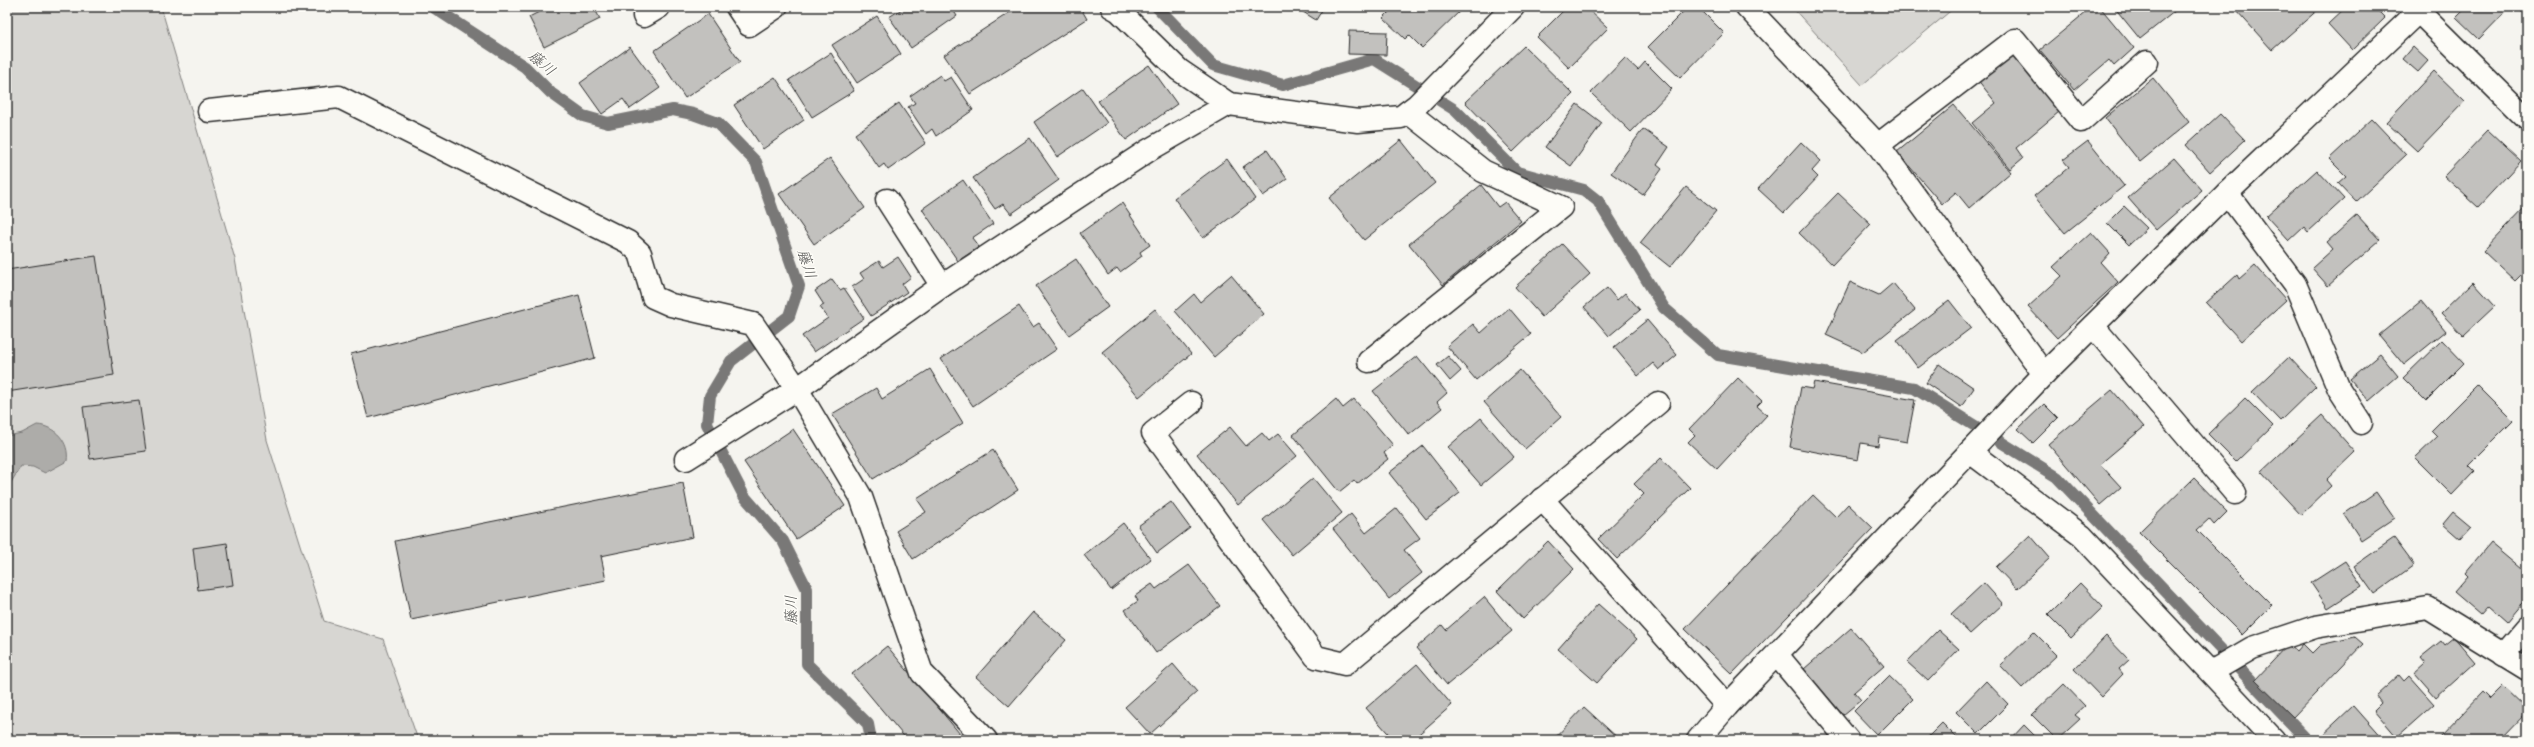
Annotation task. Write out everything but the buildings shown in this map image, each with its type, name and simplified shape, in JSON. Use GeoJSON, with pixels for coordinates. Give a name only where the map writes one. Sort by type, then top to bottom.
{"type":"FeatureCollection","features":[{"type":"Feature","properties":{"kind":"street"},"geometry":{"type":"LineString","coordinates":[[737,7],[749,25],[776,7]]}},
{"type":"Feature","properties":{"kind":"street"},"geometry":{"type":"LineString","coordinates":[[1112,7],[1119,11],[1179,70],[1229,104],[1358,122],[1401,117],[1413,108],[1438,81],[1513,7]]}},
{"type":"Feature","properties":{"kind":"street"},"geometry":{"type":"LineString","coordinates":[[1747,7],[1878,145],[2044,374]]}},
{"type":"Feature","properties":{"kind":"street"},"geometry":{"type":"LineString","coordinates":[[1698,740],[1727,706],[2044,374],[2227,193],[2420,9],[2527,119]]}},
{"type":"Feature","properties":{"kind":"street"},"geometry":{"type":"LineString","coordinates":[[1878,145],[2015,40],[2082,121],[2147,62]]}},
{"type":"Feature","properties":{"kind":"street"},"geometry":{"type":"LineString","coordinates":[[209,111],[339,97],[628,242],[640,253],[652,297],[671,304],[753,324],[797,389],[861,497],[922,673],[986,740]]}},
{"type":"Feature","properties":{"kind":"street"},"geometry":{"type":"LineString","coordinates":[[692,455],[797,389],[942,286],[1149,150],[1229,104]]}},
{"type":"Feature","properties":{"kind":"street"},"geometry":{"type":"LineString","coordinates":[[1369,361],[1561,207],[1483,171],[1413,108]]}},
{"type":"Feature","properties":{"kind":"street"},"geometry":{"type":"LineString","coordinates":[[2227,193],[2295,284],[2339,389],[2361,423]]}},
{"type":"Feature","properties":{"kind":"street"},"geometry":{"type":"LineString","coordinates":[[887,200],[942,286]]}},
{"type":"Feature","properties":{"kind":"street"},"geometry":{"type":"LineString","coordinates":[[2093,326],[2235,493]]}},
{"type":"Feature","properties":{"kind":"street"},"geometry":{"type":"LineString","coordinates":[[1191,403],[1153,433],[1316,657],[1345,664],[1658,403]]}},
{"type":"Feature","properties":{"kind":"street"},"geometry":{"type":"LineString","coordinates":[[1981,440],[2082,536],[2213,671],[2274,740]]}},
{"type":"Feature","properties":{"kind":"street"},"geometry":{"type":"LineString","coordinates":[[1542,499],[1727,706]]}},
{"type":"Feature","properties":{"kind":"street"},"geometry":{"type":"LineString","coordinates":[[2213,671],[2252,648],[2315,627],[2428,608],[2527,669]]}},
{"type":"Feature","properties":{"kind":"street"},"geometry":{"type":"LineString","coordinates":[[2503,655],[2527,627]]}},
{"type":"Feature","properties":{"kind":"street"},"geometry":{"type":"LineString","coordinates":[[1777,655],[1848,740]]}},
{"type":"Feature","properties":{"kind":"path"},"geometry":{"type":"LineString","coordinates":[[2523,740],[2527,736]]}},
{"type":"Feature","properties":{"kind":"shaded area"},"geometry":{"type":"Polygon","coordinates":[[[7,7],[161,7],[235,259],[267,440],[324,621],[383,639],[418,740],[7,740],[7,7]]]}},
{"type":"Feature","properties":{"kind":"shaded area"},"geometry":{"type":"Polygon","coordinates":[[[1792,7],[1955,7],[1862,85],[1792,7]]]}},
{"type":"Feature","properties":{"kind":"shaded area"},"geometry":{"type":"Polygon","coordinates":[[[37,425],[50,428],[60,436],[66,448],[67,461],[45,473],[33,467],[21,466],[7,489],[7,436],[22,433],[37,425]]]}},
{"type":"Feature","properties":{"kind":"waterway","name":"藤川"},"geometry":{"type":"LineString","coordinates":[[433,7],[525,67],[551,93],[583,116],[608,123],[673,110],[693,114],[718,123],[756,162],[799,286],[789,316],[731,361],[710,396],[707,424],[744,496],[783,541],[807,589],[807,664],[868,724],[871,740]]}},
{"type":"Feature","properties":{"kind":"waterway"},"geometry":{"type":"LineString","coordinates":[[1157,7],[1213,65],[1283,85],[1374,59],[1455,110],[1517,172],[1584,190],[1598,201],[1664,308],[1718,355],[1914,388],[2057,477],[2307,740]]}}]}
